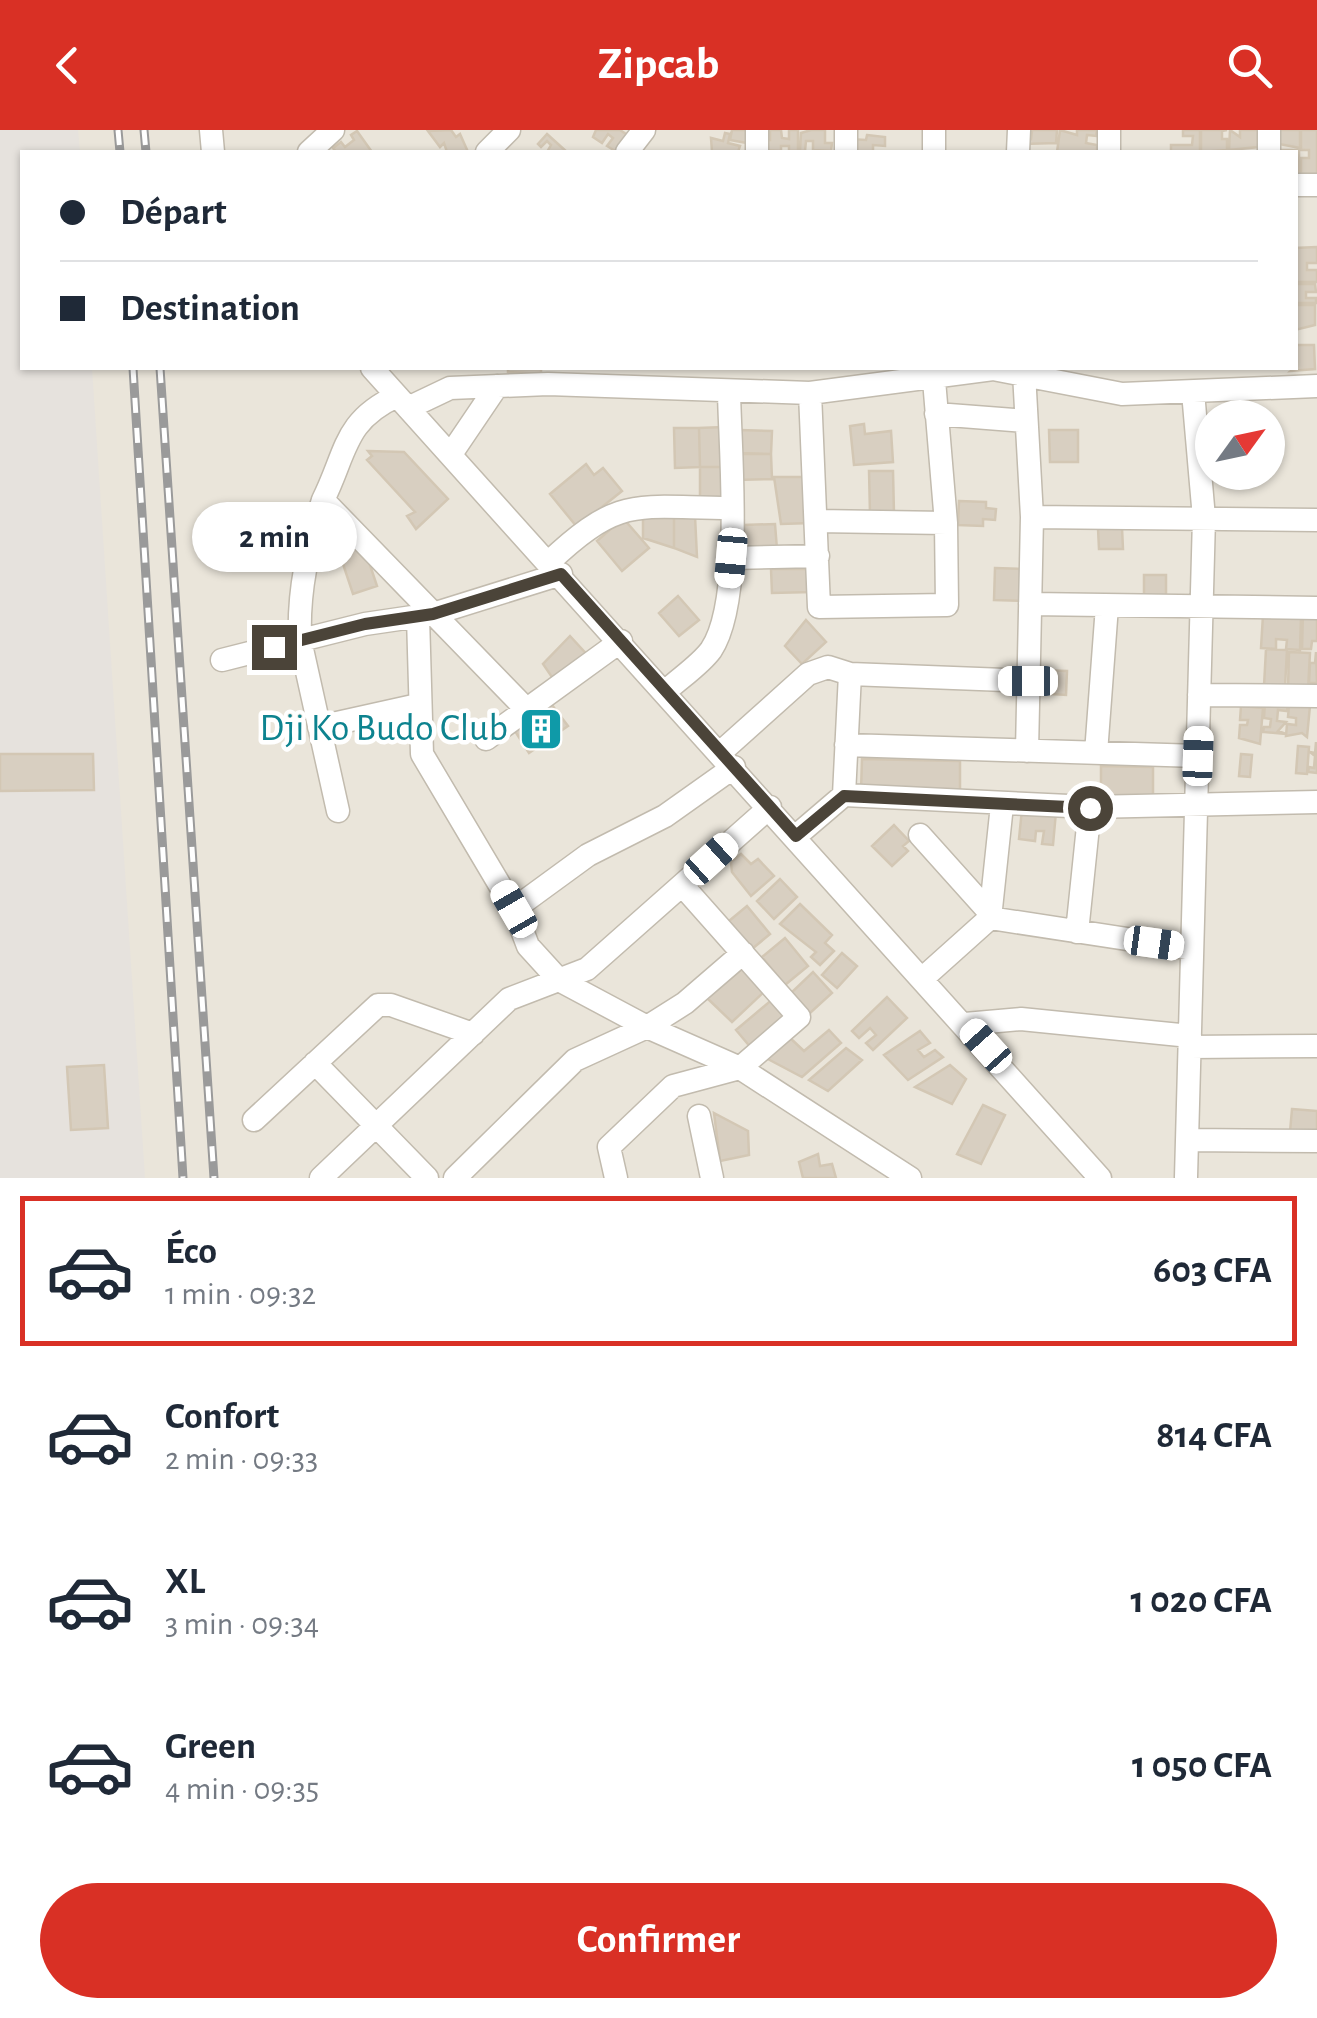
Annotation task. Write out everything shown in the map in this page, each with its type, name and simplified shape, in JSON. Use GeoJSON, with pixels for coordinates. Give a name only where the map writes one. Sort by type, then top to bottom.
{"type":"FeatureCollection","features":[{"type":"Feature","properties":{"kind":"street"},"geometry":{"type":"LineString","coordinates":[[310,150],[334,130]]}},
{"type":"Feature","properties":{"kind":"street"},"geometry":{"type":"LineString","coordinates":[[629,150],[644,130]]}},
{"type":"Feature","properties":{"kind":"street"},"geometry":{"type":"LineString","coordinates":[[374,370],[965,1024],[1091,1174]]}},
{"type":"Feature","properties":{"kind":"street"},"geometry":{"type":"LineString","coordinates":[[758,370],[758,392]]}},
{"type":"Feature","properties":{"kind":"street"},"geometry":{"type":"LineString","coordinates":[[338,811],[300,640],[300,584],[324,500],[354,426],[363,415],[450,388],[497,386],[549,376],[625,378],[729,392],[810,393],[844,378],[963,370]]}},
{"type":"Feature","properties":{"kind":"street"},"geometry":{"type":"LineString","coordinates":[[1005,370],[1059,374],[1122,394],[1317,386]]}},
{"type":"Feature","properties":{"kind":"street"},"geometry":{"type":"LineString","coordinates":[[1221,392],[1222,370]]}},
{"type":"Feature","properties":{"kind":"street"},"geometry":{"type":"LineString","coordinates":[[810,393],[819,607],[947,605],[946,523],[933,372]]}},
{"type":"Feature","properties":{"kind":"street"},"geometry":{"type":"LineString","coordinates":[[1024,373],[1032,517],[1027,751]]}},
{"type":"Feature","properties":{"kind":"street"},"geometry":{"type":"LineString","coordinates":[[451,454],[497,386]]}},
{"type":"Feature","properties":{"kind":"street"},"geometry":{"type":"LineString","coordinates":[[666,691],[709,653],[720,634],[731,558],[729,392]]}},
{"type":"Feature","properties":{"kind":"street"},"geometry":{"type":"LineString","coordinates":[[1187,1178],[1204,518],[1193,392]]}},
{"type":"Feature","properties":{"kind":"street"},"geometry":{"type":"LineString","coordinates":[[936,414],[1026,420]]}},
{"type":"Feature","properties":{"kind":"street"},"geometry":{"type":"LineString","coordinates":[[324,500],[426,616],[527,710]]}},
{"type":"Feature","properties":{"kind":"street"},"geometry":{"type":"LineString","coordinates":[[222,660],[300,640],[426,616],[555,568],[588,525],[623,508],[730,508]]}},
{"type":"Feature","properties":{"kind":"street"},"geometry":{"type":"LineString","coordinates":[[1032,517],[1317,520]]}},
{"type":"Feature","properties":{"kind":"street"},"geometry":{"type":"LineString","coordinates":[[817,521],[946,523]]}},
{"type":"Feature","properties":{"kind":"street"},"geometry":{"type":"LineString","coordinates":[[731,558],[818,556]]}},
{"type":"Feature","properties":{"kind":"street"},"geometry":{"type":"LineString","coordinates":[[1030,604],[1317,608]]}},
{"type":"Feature","properties":{"kind":"street"},"geometry":{"type":"LineString","coordinates":[[1096,753],[1107,606]]}},
{"type":"Feature","properties":{"kind":"street"},"geometry":{"type":"LineString","coordinates":[[426,616],[418,705],[422,754],[514,909],[528,946],[558,980],[647,1027],[740,1068],[877,1170],[910,1178]]}},
{"type":"Feature","properties":{"kind":"street"},"geometry":{"type":"LineString","coordinates":[[486,740],[621,642]]}},
{"type":"Feature","properties":{"kind":"street"},"geometry":{"type":"LineString","coordinates":[[514,909],[588,856],[666,816],[808,674],[828,667],[850,674],[1028,681]]}},
{"type":"Feature","properties":{"kind":"street"},"geometry":{"type":"LineString","coordinates":[[844,796],[850,674]]}},
{"type":"Feature","properties":{"kind":"street"},"geometry":{"type":"LineString","coordinates":[[1200,695],[1317,696]]}},
{"type":"Feature","properties":{"kind":"street"},"geometry":{"type":"LineString","coordinates":[[319,726],[418,705]]}},
{"type":"Feature","properties":{"kind":"street"},"geometry":{"type":"LineString","coordinates":[[846,745],[1198,756]]}},
{"type":"Feature","properties":{"kind":"street"},"geometry":{"type":"LineString","coordinates":[[796,836],[844,796],[1090,808],[1317,802]]}},
{"type":"Feature","properties":{"kind":"street"},"geometry":{"type":"LineString","coordinates":[[923,978],[990,915],[1002,805]]}},
{"type":"Feature","properties":{"kind":"street"},"geometry":{"type":"LineString","coordinates":[[321,1178],[509,1000],[587,969],[770,807]]}},
{"type":"Feature","properties":{"kind":"street"},"geometry":{"type":"LineString","coordinates":[[1077,932],[1090,808]]}},
{"type":"Feature","properties":{"kind":"street"},"geometry":{"type":"LineString","coordinates":[[920,835],[990,915],[1192,948]]}},
{"type":"Feature","properties":{"kind":"street"},"geometry":{"type":"LineString","coordinates":[[616,1178],[608,1147],[673,1086],[740,1068],[799,1017],[682,885]]}},
{"type":"Feature","properties":{"kind":"street"},"geometry":{"type":"LineString","coordinates":[[456,1178],[575,1060],[647,1027],[684,1003],[743,953]]}},
{"type":"Feature","properties":{"kind":"street"},"geometry":{"type":"LineString","coordinates":[[254,1120],[378,1005],[392,1005],[473,1034]]}},
{"type":"Feature","properties":{"kind":"street"},"geometry":{"type":"LineString","coordinates":[[965,1024],[1020,1019],[1190,1042],[1317,1046]]}},
{"type":"Feature","properties":{"kind":"street"},"geometry":{"type":"LineString","coordinates":[[315,1064],[427,1178]]}},
{"type":"Feature","properties":{"kind":"street"},"geometry":{"type":"LineString","coordinates":[[699,1116],[705,1175]]}},
{"type":"Feature","properties":{"kind":"street"},"geometry":{"type":"LineString","coordinates":[[1188,1140],[1317,1141]]}},
{"type":"Feature","properties":{"kind":"shaded area"},"geometry":{"type":"Polygon","coordinates":[[[0,130],[1317,130],[1317,1178],[0,1178],[0,130]]]}},
{"type":"Feature","properties":{"kind":"shaded area"},"geometry":{"type":"Polygon","coordinates":[[[0,130],[78,130],[80,150],[20,150],[20,370],[92,370],[145,1178],[0,1178],[0,130]]]}},
{"type":"Feature","properties":{"kind":"building"},"geometry":{"type":"Polygon","coordinates":[[[451,130],[456,137],[460,134],[467,150],[446,150],[444,143],[440,147],[428,131],[451,130]]]}},
{"type":"Feature","properties":{"kind":"building"},"geometry":{"type":"Polygon","coordinates":[[[596,130],[620,130],[635,140],[614,150],[607,146],[613,138],[608,134],[602,143],[593,137],[596,130]]]}},
{"type":"Feature","properties":{"kind":"building"},"geometry":{"type":"Polygon","coordinates":[[[732,130],[750,130],[747,143],[730,140],[732,130]]]}},
{"type":"Feature","properties":{"kind":"building"},"geometry":{"type":"Polygon","coordinates":[[[770,130],[781,130],[782,138],[789,139],[789,130],[798,130],[798,150],[781,146],[781,150],[762,150],[762,140],[770,140],[770,130]]]}},
{"type":"Feature","properties":{"kind":"building"},"geometry":{"type":"Polygon","coordinates":[[[825,130],[825,143],[832,143],[831,150],[813,150],[813,141],[806,141],[805,150],[800,150],[801,133],[825,130]]]}},
{"type":"Feature","properties":{"kind":"building"},"geometry":{"type":"Polygon","coordinates":[[[1025,130],[1057,130],[1056,143],[1023,144],[1024,138],[1031,139],[1032,131],[1025,130]]]}},
{"type":"Feature","properties":{"kind":"building"},"geometry":{"type":"Polygon","coordinates":[[[1060,130],[1077,135],[1077,130],[1097,130],[1096,136],[1087,135],[1086,143],[1097,145],[1097,150],[1057,150],[1060,130]]]}},
{"type":"Feature","properties":{"kind":"building"},"geometry":{"type":"Polygon","coordinates":[[[1183,130],[1200,130],[1200,150],[1171,150],[1171,145],[1192,145],[1193,136],[1183,136],[1183,130]]]}},
{"type":"Feature","properties":{"kind":"building"},"geometry":{"type":"Polygon","coordinates":[[[1201,130],[1227,130],[1222,131],[1222,139],[1227,139],[1227,150],[1201,150],[1201,130]]]}},
{"type":"Feature","properties":{"kind":"building"},"geometry":{"type":"Polygon","coordinates":[[[1230,130],[1240,137],[1240,130],[1259,130],[1258,147],[1229,150],[1230,130]]]}},
{"type":"Feature","properties":{"kind":"building"},"geometry":{"type":"Polygon","coordinates":[[[1274,130],[1300,130],[1300,148],[1274,143],[1274,130]]]}},
{"type":"Feature","properties":{"kind":"building"},"geometry":{"type":"Polygon","coordinates":[[[1301,130],[1317,130],[1317,174],[1301,174],[1301,158],[1309,158],[1309,150],[1301,150],[1301,130]]]}},
{"type":"Feature","properties":{"kind":"building"},"geometry":{"type":"Polygon","coordinates":[[[357,131],[371,150],[334,150],[341,142],[345,147],[354,140],[351,135],[357,131]]]}},
{"type":"Feature","properties":{"kind":"building"},"geometry":{"type":"Polygon","coordinates":[[[725,133],[730,134],[728,143],[740,146],[739,150],[712,150],[711,138],[723,141],[725,133]]]}},
{"type":"Feature","properties":{"kind":"building"},"geometry":{"type":"Polygon","coordinates":[[[547,134],[565,150],[548,150],[551,145],[547,141],[541,147],[538,144],[547,134]]]}},
{"type":"Feature","properties":{"kind":"building"},"geometry":{"type":"Polygon","coordinates":[[[867,135],[885,137],[885,146],[849,150],[850,139],[866,140],[867,135]]]}},
{"type":"Feature","properties":{"kind":"building"},"geometry":{"type":"Polygon","coordinates":[[[1317,247],[1317,263],[1307,263],[1307,270],[1317,270],[1317,282],[1298,282],[1298,248],[1317,247]]]}},
{"type":"Feature","properties":{"kind":"building"},"geometry":{"type":"Polygon","coordinates":[[[1298,284],[1315,284],[1316,292],[1306,292],[1306,298],[1316,298],[1316,303],[1298,303],[1298,284]]]}},
{"type":"Feature","properties":{"kind":"building"},"geometry":{"type":"Polygon","coordinates":[[[1298,305],[1315,305],[1315,325],[1298,329],[1298,305]]]}},
{"type":"Feature","properties":{"kind":"building"},"geometry":{"type":"Polygon","coordinates":[[[1298,345],[1314,345],[1315,369],[1291,371],[1298,370],[1298,345]]]}},
{"type":"Feature","properties":{"kind":"building"},"geometry":{"type":"Polygon","coordinates":[[[541,370],[541,374],[508,372],[541,370]]]}},
{"type":"Feature","properties":{"kind":"building"},"geometry":{"type":"Polygon","coordinates":[[[864,424],[865,434],[891,431],[893,462],[854,465],[850,426],[864,424]]]}},
{"type":"Feature","properties":{"kind":"building"},"geometry":{"type":"Polygon","coordinates":[[[723,427],[723,467],[700,467],[699,428],[723,427]]]}},
{"type":"Feature","properties":{"kind":"building"},"geometry":{"type":"Polygon","coordinates":[[[674,428],[699,428],[700,467],[675,468],[674,428]]]}},
{"type":"Feature","properties":{"kind":"building"},"geometry":{"type":"Polygon","coordinates":[[[740,430],[772,431],[771,454],[739,453],[740,430]]]}},
{"type":"Feature","properties":{"kind":"building"},"geometry":{"type":"Polygon","coordinates":[[[1049,430],[1078,430],[1078,462],[1050,462],[1049,430]]]}},
{"type":"Feature","properties":{"kind":"building"},"geometry":{"type":"Polygon","coordinates":[[[368,451],[404,452],[448,499],[416,529],[407,516],[415,512],[367,460],[372,456],[368,451]]]}},
{"type":"Feature","properties":{"kind":"building"},"geometry":{"type":"Polygon","coordinates":[[[736,454],[771,454],[772,479],[736,480],[736,454]]]}},
{"type":"Feature","properties":{"kind":"building"},"geometry":{"type":"Polygon","coordinates":[[[586,464],[594,475],[603,468],[622,491],[577,527],[550,494],[586,464]]]}},
{"type":"Feature","properties":{"kind":"building"},"geometry":{"type":"Polygon","coordinates":[[[700,467],[722,467],[723,504],[700,504],[700,467]]]}},
{"type":"Feature","properties":{"kind":"building"},"geometry":{"type":"Polygon","coordinates":[[[869,471],[893,471],[894,514],[870,514],[869,471]]]}},
{"type":"Feature","properties":{"kind":"building"},"geometry":{"type":"Polygon","coordinates":[[[774,477],[809,477],[811,523],[781,524],[774,477]]]}},
{"type":"Feature","properties":{"kind":"building"},"geometry":{"type":"Polygon","coordinates":[[[959,501],[986,502],[986,508],[996,509],[995,520],[983,519],[983,526],[958,525],[959,501]]]}},
{"type":"Feature","properties":{"kind":"building"},"geometry":{"type":"Polygon","coordinates":[[[674,516],[695,516],[697,557],[674,548],[674,516]]]}},
{"type":"Feature","properties":{"kind":"building"},"geometry":{"type":"Polygon","coordinates":[[[674,516],[674,548],[643,538],[643,517],[674,516]]]}},
{"type":"Feature","properties":{"kind":"building"},"geometry":{"type":"Polygon","coordinates":[[[623,518],[649,548],[622,571],[597,541],[623,518]]]}},
{"type":"Feature","properties":{"kind":"building"},"geometry":{"type":"Polygon","coordinates":[[[775,524],[777,549],[744,551],[744,525],[775,524]]]}},
{"type":"Feature","properties":{"kind":"building"},"geometry":{"type":"Polygon","coordinates":[[[1098,528],[1122,528],[1123,549],[1099,549],[1098,528]]]}},
{"type":"Feature","properties":{"kind":"building"},"geometry":{"type":"Polygon","coordinates":[[[363,544],[377,586],[353,594],[339,552],[363,544]]]}},
{"type":"Feature","properties":{"kind":"building"},"geometry":{"type":"Polygon","coordinates":[[[995,568],[1026,569],[1025,601],[994,600],[995,568]]]}},
{"type":"Feature","properties":{"kind":"building"},"geometry":{"type":"Polygon","coordinates":[[[771,569],[812,569],[812,592],[772,593],[771,569]]]}},
{"type":"Feature","properties":{"kind":"building"},"geometry":{"type":"Polygon","coordinates":[[[1144,575],[1166,575],[1166,600],[1144,599],[1144,575]]]}},
{"type":"Feature","properties":{"kind":"building"},"geometry":{"type":"Polygon","coordinates":[[[678,596],[699,620],[679,636],[659,613],[678,596]]]}},
{"type":"Feature","properties":{"kind":"building"},"geometry":{"type":"Polygon","coordinates":[[[1303,612],[1317,613],[1317,641],[1312,641],[1311,649],[1302,649],[1303,612]]]}},
{"type":"Feature","properties":{"kind":"building"},"geometry":{"type":"Polygon","coordinates":[[[1263,615],[1301,617],[1300,650],[1286,649],[1287,640],[1276,639],[1276,649],[1261,648],[1263,615]]]}},
{"type":"Feature","properties":{"kind":"building"},"geometry":{"type":"Polygon","coordinates":[[[806,620],[826,642],[802,664],[785,646],[806,620]]]}},
{"type":"Feature","properties":{"kind":"building"},"geometry":{"type":"Polygon","coordinates":[[[570,636],[592,660],[556,683],[543,664],[570,636]]]}},
{"type":"Feature","properties":{"kind":"building"},"geometry":{"type":"Polygon","coordinates":[[[1266,649],[1287,650],[1285,687],[1264,686],[1266,649]]]}},
{"type":"Feature","properties":{"kind":"building"},"geometry":{"type":"Polygon","coordinates":[[[1289,652],[1310,653],[1308,690],[1288,688],[1289,652]]]}},
{"type":"Feature","properties":{"kind":"building"},"geometry":{"type":"Polygon","coordinates":[[[1316,652],[1317,683],[1309,683],[1310,663],[1315,663],[1316,652]]]}},
{"type":"Feature","properties":{"kind":"building"},"geometry":{"type":"Polygon","coordinates":[[[1036,670],[1067,671],[1066,695],[1035,693],[1036,670]]]}},
{"type":"Feature","properties":{"kind":"building"},"geometry":{"type":"Polygon","coordinates":[[[1265,702],[1288,703],[1287,711],[1278,710],[1277,721],[1286,722],[1278,731],[1286,734],[1263,732],[1264,727],[1270,727],[1271,719],[1264,718],[1265,702]]]}},
{"type":"Feature","properties":{"kind":"building","name":"Dji Ko Budo Club"},"geometry":{"type":"Polygon","coordinates":[[[552,705],[568,726],[529,753],[515,731],[552,705]]]}},
{"type":"Feature","properties":{"kind":"building"},"geometry":{"type":"Polygon","coordinates":[[[1289,705],[1310,706],[1307,737],[1302,733],[1286,736],[1287,724],[1296,725],[1296,718],[1288,717],[1289,705]]]}},
{"type":"Feature","properties":{"kind":"building"},"geometry":{"type":"Polygon","coordinates":[[[1241,706],[1263,708],[1260,744],[1239,738],[1240,725],[1247,725],[1248,720],[1240,720],[1241,706]]]}},
{"type":"Feature","properties":{"kind":"building"},"geometry":{"type":"Polygon","coordinates":[[[1316,742],[1317,773],[1308,772],[1309,767],[1314,768],[1315,756],[1310,752],[1315,753],[1316,742]]]}},
{"type":"Feature","properties":{"kind":"building"},"geometry":{"type":"Polygon","coordinates":[[[1298,746],[1309,747],[1307,774],[1296,773],[1298,746]]]}},
{"type":"Feature","properties":{"kind":"building"},"geometry":{"type":"Polygon","coordinates":[[[0,754],[93,754],[94,790],[0,791],[0,754]]]}},
{"type":"Feature","properties":{"kind":"building"},"geometry":{"type":"Polygon","coordinates":[[[1241,754],[1252,755],[1250,777],[1239,776],[1241,754]]]}},
{"type":"Feature","properties":{"kind":"building"},"geometry":{"type":"Polygon","coordinates":[[[862,759],[960,761],[960,793],[861,791],[862,759]]]}},
{"type":"Feature","properties":{"kind":"building"},"geometry":{"type":"Polygon","coordinates":[[[1101,766],[1153,767],[1153,800],[1101,799],[1101,766]]]}},
{"type":"Feature","properties":{"kind":"building"},"geometry":{"type":"Polygon","coordinates":[[[1022,809],[1056,812],[1053,845],[1042,844],[1044,831],[1036,831],[1035,841],[1019,839],[1022,809]]]}},
{"type":"Feature","properties":{"kind":"building"},"geometry":{"type":"Polygon","coordinates":[[[894,825],[909,841],[903,846],[908,851],[892,866],[872,846],[894,825]]]}},
{"type":"Feature","properties":{"kind":"building"},"geometry":{"type":"Polygon","coordinates":[[[741,854],[751,864],[758,859],[774,876],[751,896],[732,872],[731,862],[741,854]]]}},
{"type":"Feature","properties":{"kind":"building"},"geometry":{"type":"Polygon","coordinates":[[[780,879],[797,897],[774,919],[757,901],[780,879]]]}},
{"type":"Feature","properties":{"kind":"building"},"geometry":{"type":"Polygon","coordinates":[[[800,904],[832,935],[825,943],[834,951],[820,965],[811,957],[816,952],[780,924],[800,904]]]}},
{"type":"Feature","properties":{"kind":"building"},"geometry":{"type":"Polygon","coordinates":[[[747,906],[770,934],[752,949],[729,921],[747,906]]]}},
{"type":"Feature","properties":{"kind":"building"},"geometry":{"type":"Polygon","coordinates":[[[785,938],[808,966],[785,985],[762,957],[785,938]]]}},
{"type":"Feature","properties":{"kind":"building"},"geometry":{"type":"Polygon","coordinates":[[[842,953],[857,966],[837,988],[822,975],[842,953]]]}},
{"type":"Feature","properties":{"kind":"building"},"geometry":{"type":"Polygon","coordinates":[[[743,968],[766,990],[732,1022],[707,998],[743,968]]]}},
{"type":"Feature","properties":{"kind":"building"},"geometry":{"type":"Polygon","coordinates":[[[813,972],[832,993],[810,1013],[791,993],[813,972]]]}},
{"type":"Feature","properties":{"kind":"building"},"geometry":{"type":"Polygon","coordinates":[[[887,997],[907,1018],[873,1050],[866,1043],[876,1035],[870,1028],[859,1038],[852,1031],[887,997]]]}},
{"type":"Feature","properties":{"kind":"building"},"geometry":{"type":"Polygon","coordinates":[[[774,998],[790,1018],[752,1049],[736,1030],[774,998]]]}},
{"type":"Feature","properties":{"kind":"building"},"geometry":{"type":"Polygon","coordinates":[[[829,1030],[841,1043],[802,1077],[764,1057],[788,1036],[804,1051],[829,1030]]]}},
{"type":"Feature","properties":{"kind":"building"},"geometry":{"type":"Polygon","coordinates":[[[920,1031],[930,1043],[918,1050],[924,1057],[935,1050],[943,1057],[908,1080],[884,1055],[920,1031]]]}},
{"type":"Feature","properties":{"kind":"building"},"geometry":{"type":"Polygon","coordinates":[[[846,1048],[862,1060],[828,1091],[809,1080],[846,1048]]]}},
{"type":"Feature","properties":{"kind":"building"},"geometry":{"type":"Polygon","coordinates":[[[104,1065],[108,1128],[71,1130],[67,1067],[104,1065]]]}},
{"type":"Feature","properties":{"kind":"building"},"geometry":{"type":"Polygon","coordinates":[[[950,1065],[966,1079],[952,1104],[915,1087],[950,1065]]]}},
{"type":"Feature","properties":{"kind":"building"},"geometry":{"type":"Polygon","coordinates":[[[983,1105],[1005,1115],[981,1164],[957,1154],[983,1105]]]}},
{"type":"Feature","properties":{"kind":"building"},"geometry":{"type":"Polygon","coordinates":[[[1292,1109],[1317,1111],[1317,1133],[1290,1132],[1292,1109]]]}},
{"type":"Feature","properties":{"kind":"building"},"geometry":{"type":"Polygon","coordinates":[[[714,1113],[748,1131],[749,1155],[720,1161],[714,1113]]]}},
{"type":"Feature","properties":{"kind":"building"},"geometry":{"type":"Polygon","coordinates":[[[818,1154],[820,1166],[832,1164],[836,1178],[803,1178],[799,1162],[818,1154]]]}},
{"type":"Feature","properties":{"kind":"railway"},"geometry":{"type":"LineString","coordinates":[[118,130],[120,150]]}},
{"type":"Feature","properties":{"kind":"railway"},"geometry":{"type":"LineString","coordinates":[[144,130],[146,150]]}},
{"type":"Feature","properties":{"kind":"railway"},"geometry":{"type":"LineString","coordinates":[[133,370],[183,1178]]}},
{"type":"Feature","properties":{"kind":"railway"},"geometry":{"type":"LineString","coordinates":[[160,370],[214,1178]]}},
{"type":"Feature","properties":{"kind":"place","name":"Dji Ko Budo Club"},"geometry":{"type":"Point","coordinates":[541,729]}},
{"type":"Feature","properties":{"kind":"route"},"geometry":{"type":"LineString","coordinates":[[274,647],[365,624],[433,614],[561,574],[796,836],[844,796],[1090,808]]}}]}
